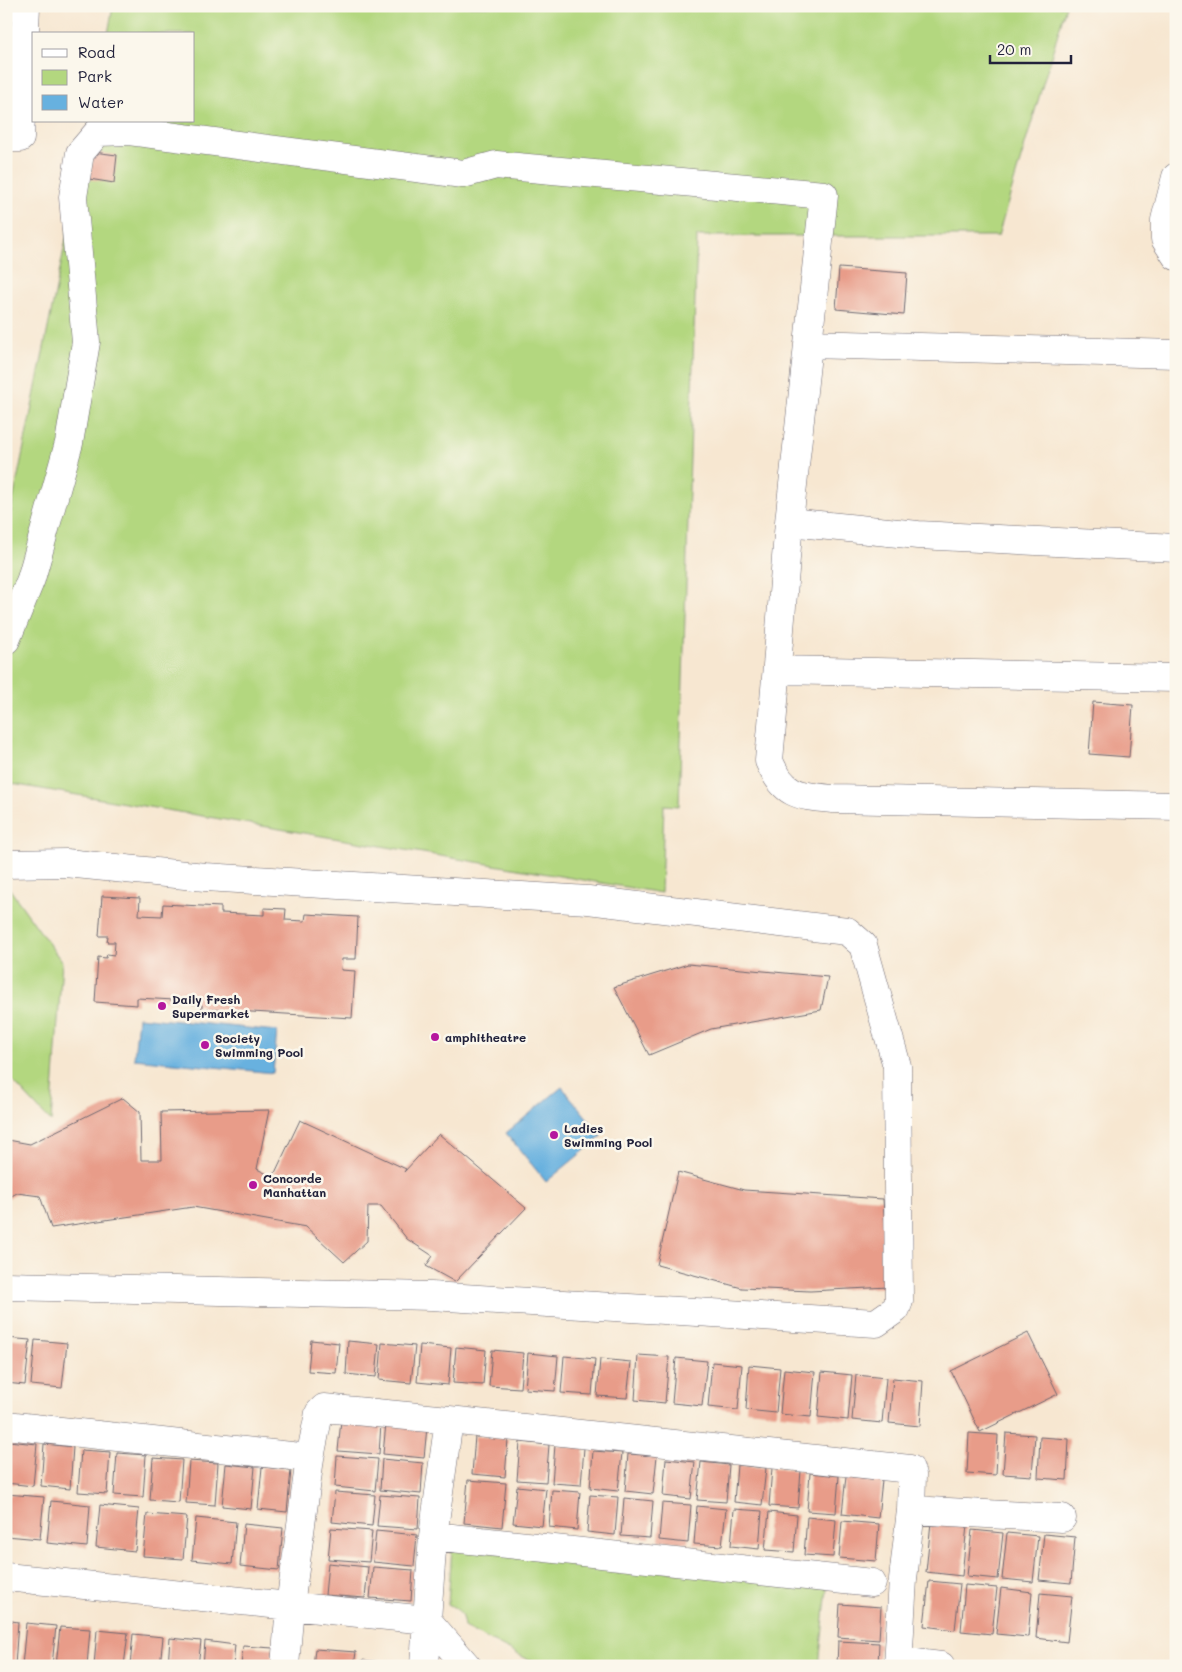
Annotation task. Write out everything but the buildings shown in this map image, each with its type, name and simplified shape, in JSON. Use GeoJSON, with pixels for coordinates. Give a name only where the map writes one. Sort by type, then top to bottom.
{"type":"FeatureCollection","features":[{"type":"Feature","properties":{"kind":"street"},"geometry":{"type":"LineString","coordinates":[[6,138],[20,138],[26,6]]}},
{"type":"Feature","properties":{"kind":"street"},"geometry":{"type":"LineString","coordinates":[[6,640],[31,579],[69,442],[86,342],[73,197],[80,153],[98,132],[129,131],[463,174],[496,165],[824,195],[789,522],[769,761],[777,779],[789,790],[810,797],[834,799],[1176,806]]}},
{"type":"Feature","properties":{"kind":"street"},"geometry":{"type":"LineString","coordinates":[[1176,177],[1165,220],[1165,239],[1176,256]]}},
{"type":"Feature","properties":{"kind":"street"},"geometry":{"type":"LineString","coordinates":[[808,344],[1176,354]]}},
{"type":"Feature","properties":{"kind":"street"},"geometry":{"type":"LineString","coordinates":[[789,522],[918,534],[1176,548]]}},
{"type":"Feature","properties":{"kind":"street"},"geometry":{"type":"LineString","coordinates":[[777,670],[1176,678]]}},
{"type":"Feature","properties":{"kind":"street"},"geometry":{"type":"LineString","coordinates":[[6,864],[66,863],[205,877],[588,900],[847,931],[863,945],[897,1066],[899,1301],[896,1308],[876,1323],[431,1296],[6,1286]]}},
{"type":"Feature","properties":{"kind":"street"},"geometry":{"type":"LineString","coordinates":[[285,1666],[290,1606],[310,1458],[319,1414],[324,1408],[910,1469],[912,1475],[911,1510],[902,1579],[899,1663],[941,1666]]}},
{"type":"Feature","properties":{"kind":"street"},"geometry":{"type":"LineString","coordinates":[[424,1666],[433,1536],[449,1420]]}},
{"type":"Feature","properties":{"kind":"street"},"geometry":{"type":"LineString","coordinates":[[6,1425],[310,1458]]}},
{"type":"Feature","properties":{"kind":"street"},"geometry":{"type":"LineString","coordinates":[[911,1510],[1062,1518]]}},
{"type":"Feature","properties":{"kind":"street"},"geometry":{"type":"LineString","coordinates":[[433,1536],[872,1583]]}},
{"type":"Feature","properties":{"kind":"street"},"geometry":{"type":"LineString","coordinates":[[6,1577],[427,1620],[467,1666]]}},
{"type":"Feature","properties":{"kind":"green space"},"geometry":{"type":"Polygon","coordinates":[[[113,6],[1066,6],[998,236],[697,236],[679,806],[664,805],[661,893],[6,783],[6,535],[90,122],[195,122],[195,32],[108,32],[113,6]]]}},
{"type":"Feature","properties":{"kind":"green space"},"geometry":{"type":"Polygon","coordinates":[[[6,884],[62,962],[51,1122],[6,1074],[6,884]]]}},
{"type":"Feature","properties":{"kind":"green space"},"geometry":{"type":"Polygon","coordinates":[[[452,1548],[827,1588],[819,1666],[541,1666],[464,1627],[460,1613],[448,1604],[452,1548]]]}},
{"type":"Feature","properties":{"kind":"water","name":"Society Swimming Pool"},"geometry":{"type":"Polygon","coordinates":[[[138,1017],[277,1031],[273,1073],[134,1059],[138,1017]]]}},
{"type":"Feature","properties":{"kind":"water","name":"Ladies Swimming Pool"},"geometry":{"type":"Polygon","coordinates":[[[562,1087],[602,1136],[546,1182],[506,1133],[562,1087]]]}},
{"type":"Feature","properties":{"kind":"place","name":"Daily Fresh Supermarket"},"geometry":{"type":"Point","coordinates":[162,1006]}},
{"type":"Feature","properties":{"kind":"place","name":"amphitheatre"},"geometry":{"type":"Point","coordinates":[435,1037]}},
{"type":"Feature","properties":{"kind":"place","name":"Society Swimming Pool"},"geometry":{"type":"Point","coordinates":[205,1045]}},
{"type":"Feature","properties":{"kind":"place","name":"Ladies Swimming Pool"},"geometry":{"type":"Point","coordinates":[554,1135]}},
{"type":"Feature","properties":{"kind":"place","name":"Concorde Manhattan"},"geometry":{"type":"Point","coordinates":[253,1185]}}]}
